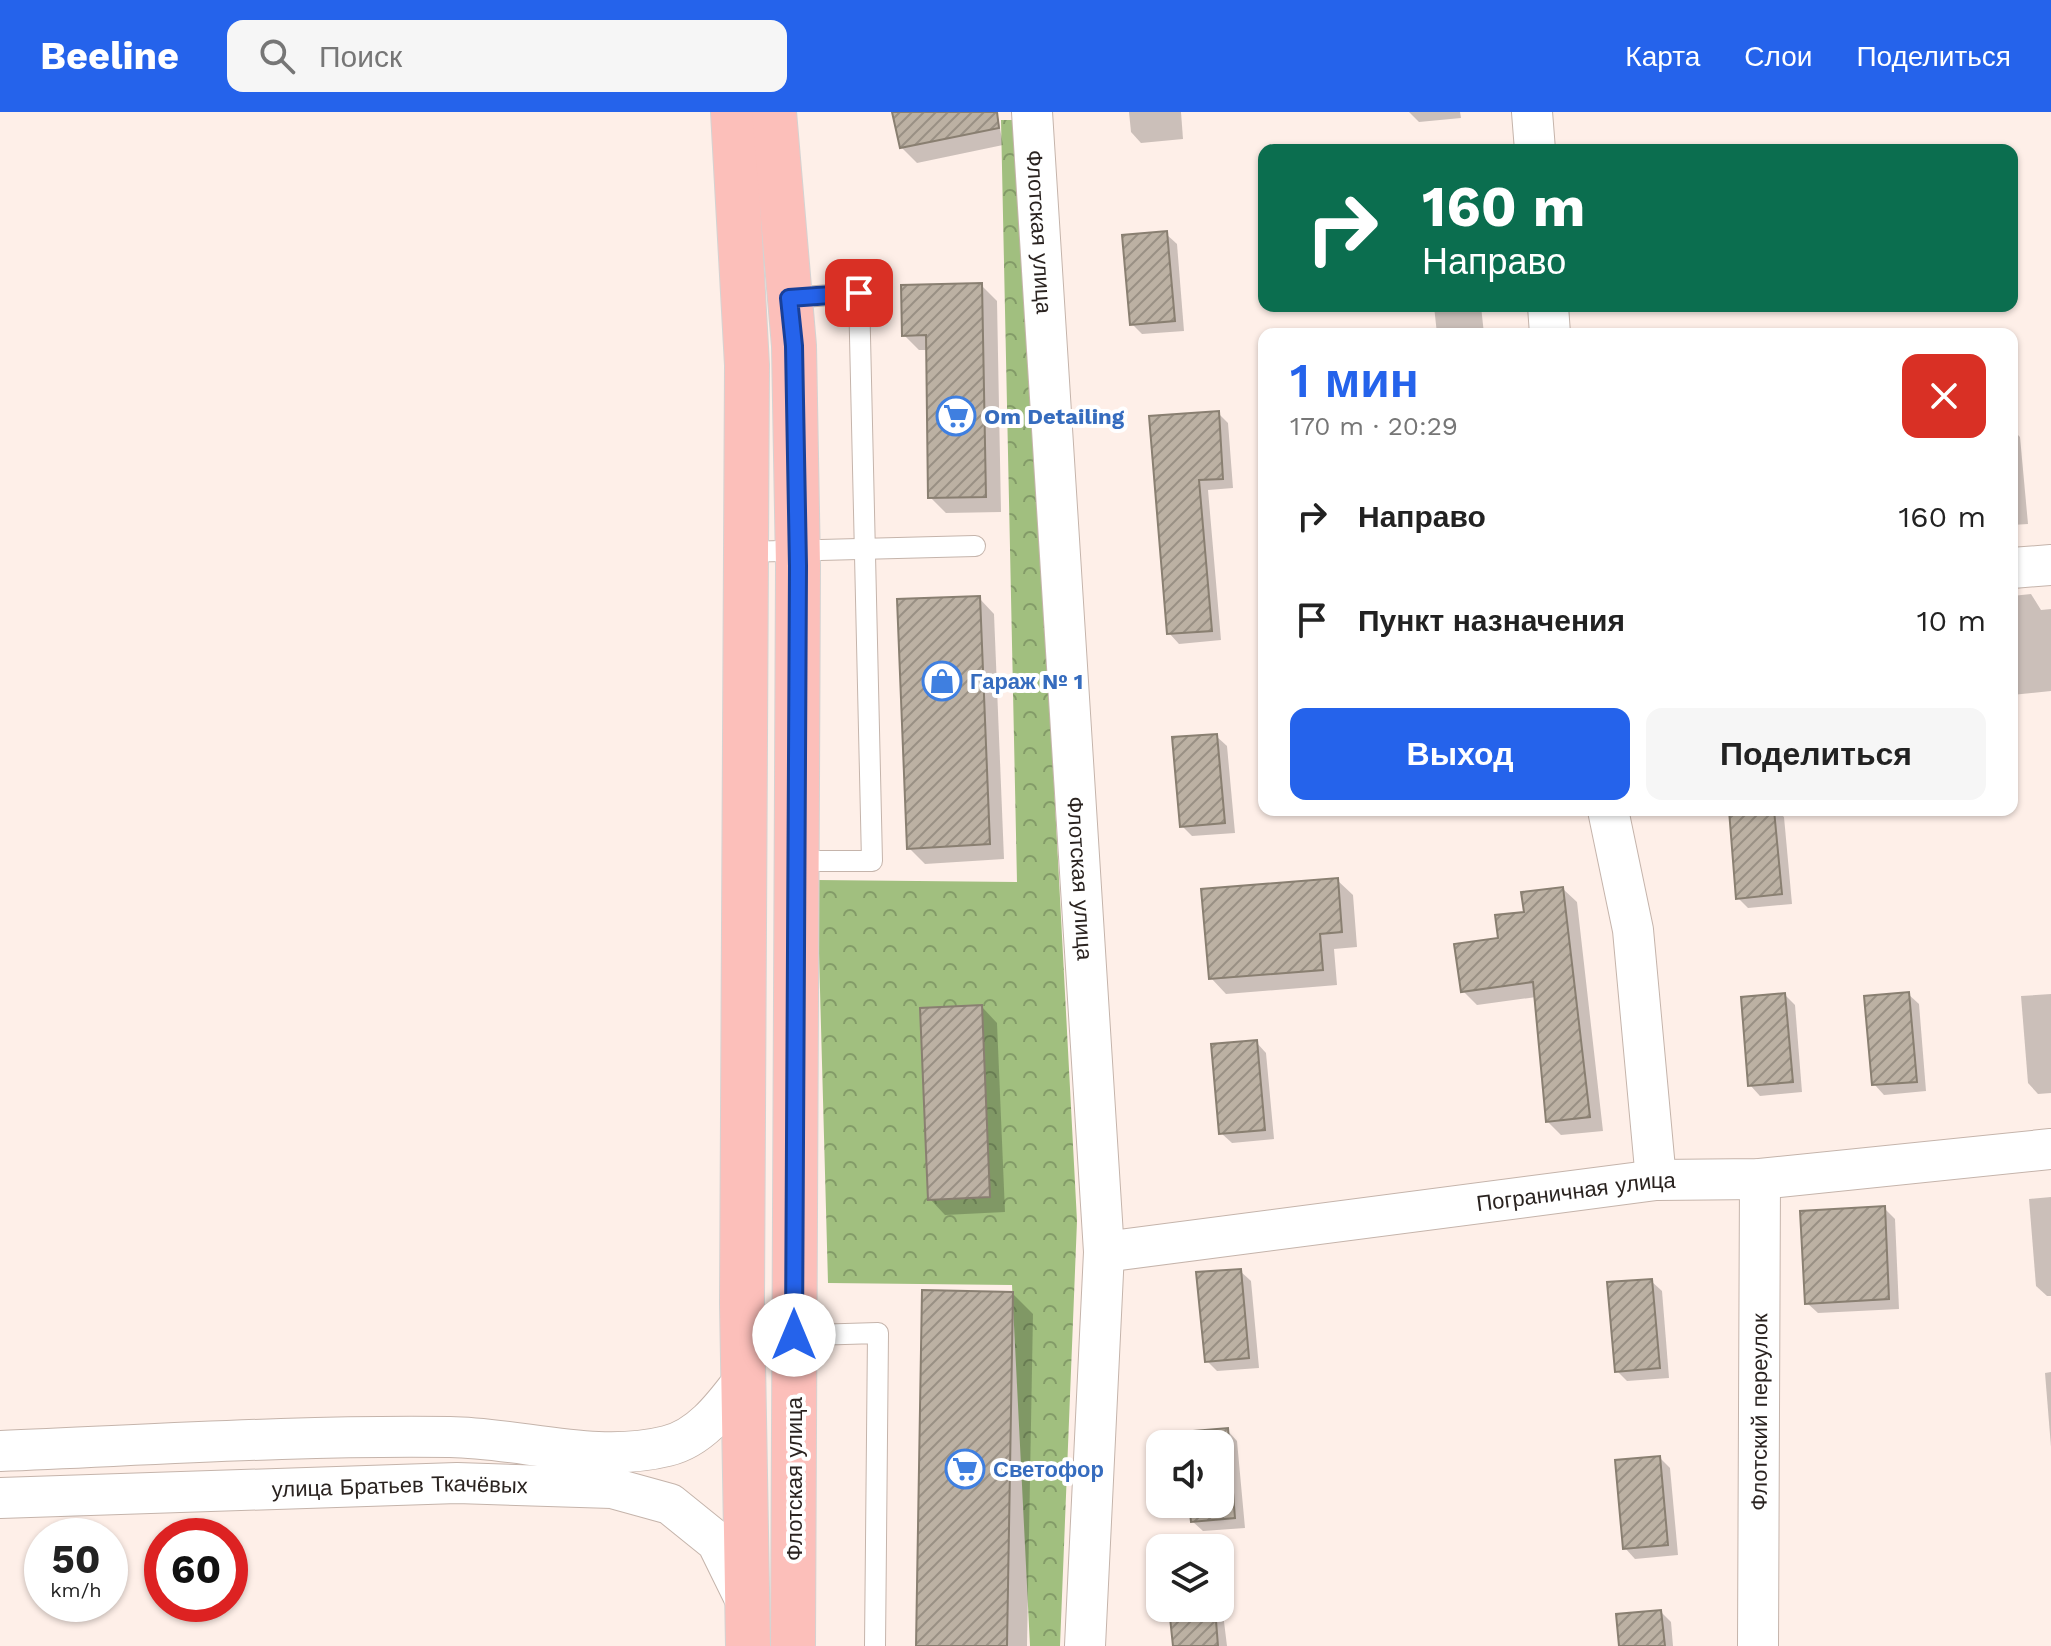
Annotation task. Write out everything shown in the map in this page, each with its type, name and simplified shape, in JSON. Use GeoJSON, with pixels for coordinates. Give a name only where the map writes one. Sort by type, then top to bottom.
{"type":"FeatureCollection","features":[{"type":"Feature","properties":{"kind":"main road"},"geometry":{"type":"LineString","coordinates":[[733,112],[747,365],[743,1337],[748,1646]]}},
{"type":"Feature","properties":{"kind":"main road","name":"Флотская улица"},"geometry":{"type":"LineString","coordinates":[[774,112],[794,346],[797,551],[793,1646]]}},
{"type":"Feature","properties":{"kind":"street","name":"Флотская улица"},"geometry":{"type":"LineString","coordinates":[[1032,112],[1104,1252],[1085,1646]]}},
{"type":"Feature","properties":{"kind":"street"},"geometry":{"type":"LineString","coordinates":[[1532,112],[1535,144]]}},
{"type":"Feature","properties":{"kind":"street"},"geometry":{"type":"LineString","coordinates":[[2018,568],[2051,565]]}},
{"type":"Feature","properties":{"kind":"street"},"geometry":{"type":"LineString","coordinates":[[1610,816],[1620,852],[1633,930],[1656,1180]]}},
{"type":"Feature","properties":{"kind":"street","name":"Пограничная улица"},"geometry":{"type":"LineString","coordinates":[[1104,1252],[1656,1180],[1760,1179],[2051,1149]]}},
{"type":"Feature","properties":{"kind":"street","name":"Флотский переулок"},"geometry":{"type":"LineString","coordinates":[[1758,1646],[1760,1179]]}},
{"type":"Feature","properties":{"kind":"street","name":"улица Братьев Ткачёвых"},"geometry":{"type":"LineString","coordinates":[[0,1451],[328,1438],[454,1437],[614,1454],[670,1446],[713,1420],[744,1380]]}},
{"type":"Feature","properties":{"kind":"street","name":"улица Братьев Ткачёвых"},"geometry":{"type":"LineString","coordinates":[[0,1498],[457,1483],[612,1488],[670,1504],[717,1542],[747,1603]]}},
{"type":"Feature","properties":{"kind":"lane"},"geometry":{"type":"LineString","coordinates":[[789,298],[859,293],[872,861],[796,861]]}},
{"type":"Feature","properties":{"kind":"lane"},"geometry":{"type":"LineString","coordinates":[[746,552],[975,546]]}},
{"type":"Feature","properties":{"kind":"lane"},"geometry":{"type":"LineString","coordinates":[[743,1337],[878,1333],[875,1646]]}},
{"type":"Feature","properties":{"kind":"green space"},"geometry":{"type":"Polygon","coordinates":[[[1001,120],[1019,120],[1077,1221],[1060,1646],[1030,1646],[1012,1285],[828,1283],[817,880],[1017,882],[1001,120]]]}},
{"type":"Feature","properties":{"kind":"building"},"geometry":{"type":"Polygon","coordinates":[[[892,112],[997,112],[999,128],[900,148],[892,112]]]}},
{"type":"Feature","properties":{"kind":"building"},"geometry":{"type":"Polygon","coordinates":[[[1167,231],[1175,321],[1130,325],[1122,235],[1167,231]]]}},
{"type":"Feature","properties":{"kind":"building","name":"Om Detailing"},"geometry":{"type":"Polygon","coordinates":[[[982,283],[986,497],[928,498],[926,335],[902,336],[901,285],[982,283]]]}},
{"type":"Feature","properties":{"kind":"building"},"geometry":{"type":"Polygon","coordinates":[[[1219,411],[1223,479],[1199,480],[1212,631],[1167,634],[1149,416],[1219,411]]]}},
{"type":"Feature","properties":{"kind":"building","name":"Гараж № 1"},"geometry":{"type":"Polygon","coordinates":[[[980,596],[990,844],[907,849],[897,599],[980,596]]]}},
{"type":"Feature","properties":{"kind":"building"},"geometry":{"type":"Polygon","coordinates":[[[1217,734],[1225,823],[1180,827],[1172,737],[1217,734]]]}},
{"type":"Feature","properties":{"kind":"building"},"geometry":{"type":"Polygon","coordinates":[[[1729,816],[1775,816],[1782,894],[1736,899],[1729,816]]]}},
{"type":"Feature","properties":{"kind":"building"},"geometry":{"type":"Polygon","coordinates":[[[1338,878],[1342,932],[1320,934],[1323,970],[1209,979],[1201,889],[1338,878]]]}},
{"type":"Feature","properties":{"kind":"building"},"geometry":{"type":"Polygon","coordinates":[[[1563,887],[1590,1117],[1546,1122],[1533,982],[1461,992],[1454,944],[1498,938],[1495,915],[1524,912],[1521,892],[1563,887]]]}},
{"type":"Feature","properties":{"kind":"building"},"geometry":{"type":"Polygon","coordinates":[[[1909,992],[1917,1082],[1872,1085],[1864,996],[1909,992]]]}},
{"type":"Feature","properties":{"kind":"building"},"geometry":{"type":"Polygon","coordinates":[[[1785,993],[1793,1082],[1748,1086],[1741,997],[1785,993]]]}},
{"type":"Feature","properties":{"kind":"building"},"geometry":{"type":"Polygon","coordinates":[[[982,1005],[990,1197],[928,1200],[920,1008],[982,1005]]]}},
{"type":"Feature","properties":{"kind":"building"},"geometry":{"type":"Polygon","coordinates":[[[1257,1040],[1265,1130],[1219,1134],[1211,1044],[1257,1040]]]}},
{"type":"Feature","properties":{"kind":"building"},"geometry":{"type":"Polygon","coordinates":[[[1885,1206],[1889,1299],[1805,1304],[1800,1211],[1885,1206]]]}},
{"type":"Feature","properties":{"kind":"building"},"geometry":{"type":"Polygon","coordinates":[[[1241,1269],[1249,1358],[1205,1362],[1196,1272],[1241,1269]]]}},
{"type":"Feature","properties":{"kind":"building"},"geometry":{"type":"Polygon","coordinates":[[[1652,1279],[1660,1368],[1615,1372],[1607,1282],[1652,1279]]]}},
{"type":"Feature","properties":{"kind":"building","name":"Светофор"},"geometry":{"type":"Polygon","coordinates":[[[922,1290],[1013,1292],[1007,1646],[916,1646],[922,1290]]]}},
{"type":"Feature","properties":{"kind":"building"},"geometry":{"type":"Polygon","coordinates":[[[1660,1456],[1668,1545],[1623,1549],[1615,1460],[1660,1456]]]}},
{"type":"Feature","properties":{"kind":"building"},"geometry":{"type":"Polygon","coordinates":[[[1234,1505],[1235,1518],[1191,1522],[1191,1518],[1234,1518],[1234,1505]]]}},
{"type":"Feature","properties":{"kind":"building"},"geometry":{"type":"Polygon","coordinates":[[[1661,1610],[1665,1646],[1619,1646],[1616,1614],[1661,1610]]]}},
{"type":"Feature","properties":{"kind":"building"},"geometry":{"type":"Polygon","coordinates":[[[1170,1622],[1216,1622],[1218,1646],[1173,1646],[1170,1622]]]}},
{"type":"Feature","properties":{"kind":"place","name":"Om Detailing"},"geometry":{"type":"Point","coordinates":[956,416]}},
{"type":"Feature","properties":{"kind":"place","name":"Гараж № 1"},"geometry":{"type":"Point","coordinates":[942,681]}},
{"type":"Feature","properties":{"kind":"place","name":"Светофор"},"geometry":{"type":"Point","coordinates":[965,1469]}},
{"type":"Feature","properties":{"kind":"route"},"geometry":{"type":"LineString","coordinates":[[794,1335],[798,566],[794,346],[789,298],[859,293]]}}]}
